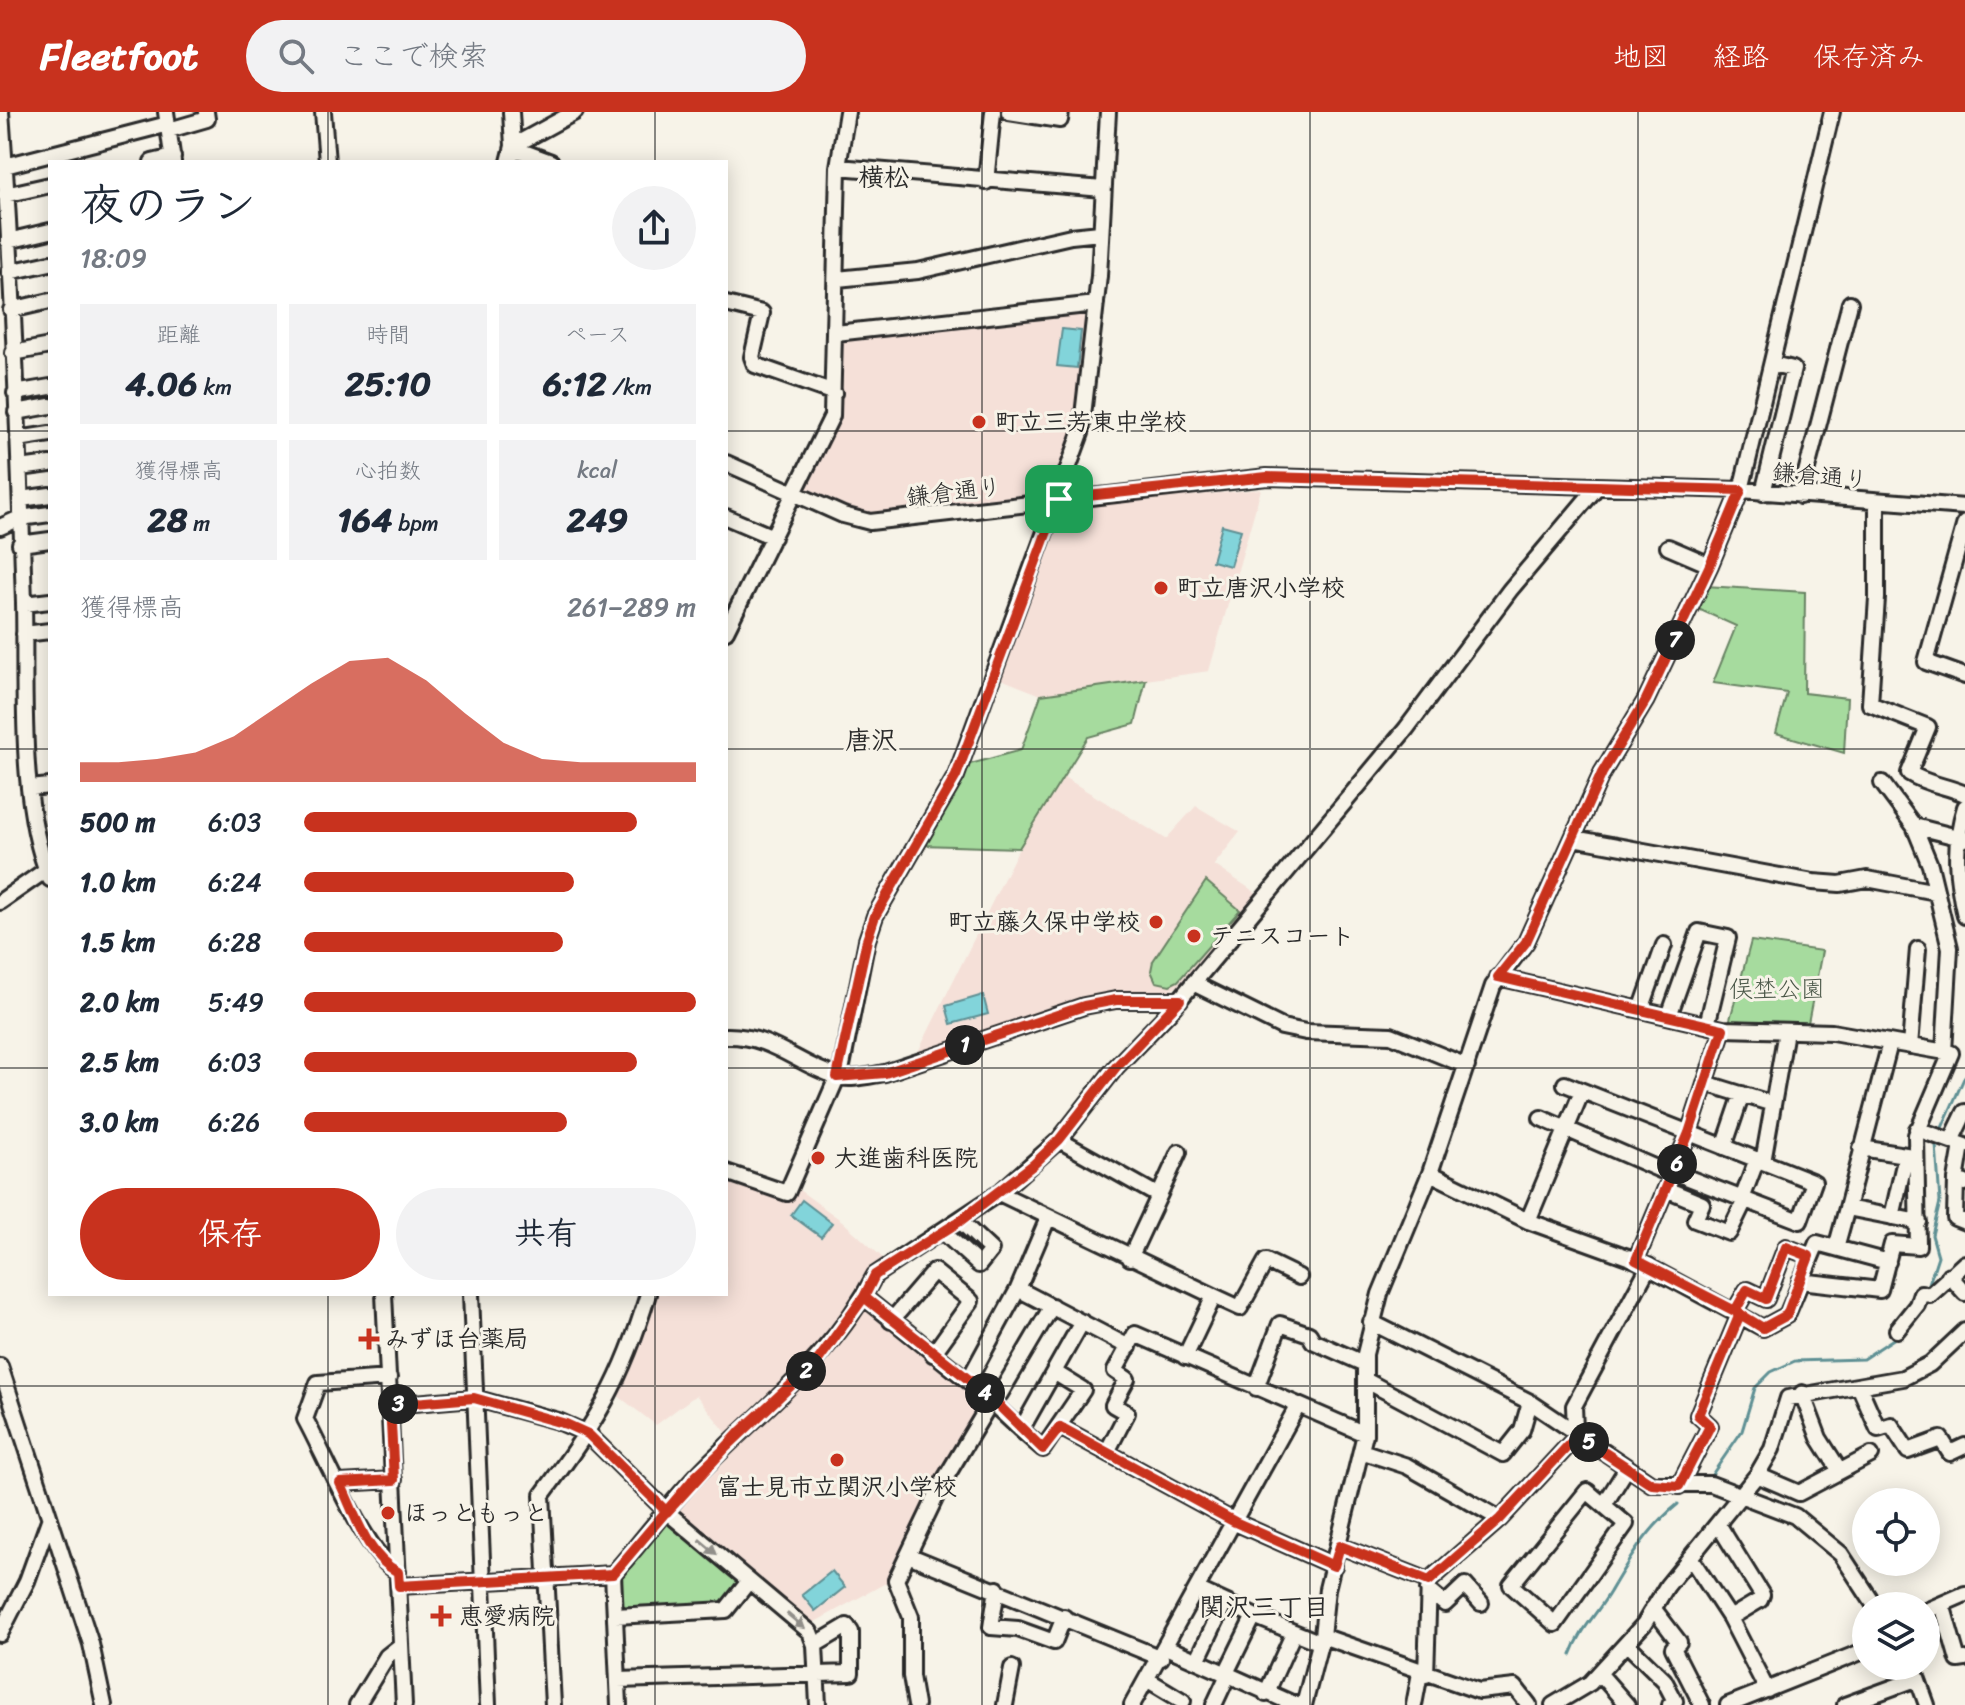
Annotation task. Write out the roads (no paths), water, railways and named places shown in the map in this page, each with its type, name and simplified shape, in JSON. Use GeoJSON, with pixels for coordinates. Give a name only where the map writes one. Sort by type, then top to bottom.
{"type":"FeatureCollection","features":[{"type":"Feature","properties":{"kind":"street"},"geometry":{"type":"LineString","coordinates":[[0,902],[48,875],[34,831],[30,788],[20,468],[1,112]]}},
{"type":"Feature","properties":{"kind":"street"},"geometry":{"type":"LineString","coordinates":[[5,166],[168,122],[207,119],[206,112]]}},
{"type":"Feature","properties":{"kind":"street"},"geometry":{"type":"LineString","coordinates":[[323,112],[327,160]]}},
{"type":"Feature","properties":{"kind":"street"},"geometry":{"type":"LineString","coordinates":[[511,112],[512,152]]}},
{"type":"Feature","properties":{"kind":"street"},"geometry":{"type":"LineString","coordinates":[[512,152],[575,112]]}},
{"type":"Feature","properties":{"kind":"street"},"geometry":{"type":"LineString","coordinates":[[728,627],[832,416],[838,167],[847,112]]}},
{"type":"Feature","properties":{"kind":"street"},"geometry":{"type":"LineString","coordinates":[[986,182],[993,112]]}},
{"type":"Feature","properties":{"kind":"street"},"geometry":{"type":"LineString","coordinates":[[1008,112],[1060,120],[1061,112]]}},
{"type":"Feature","properties":{"kind":"street"},"geometry":{"type":"LineString","coordinates":[[728,1173],[787,1193],[837,1077],[875,916],[956,776],[1059,499],[1081,433],[1096,304],[1108,112]]}},
{"type":"Feature","properties":{"kind":"street"},"geometry":{"type":"LineString","coordinates":[[1304,1705],[1322,1639],[1327,1589],[1365,1434],[1365,1372],[1371,1322],[1394,1255],[1430,1173],[1498,977],[1526,942],[1602,773],[1646,700],[1710,565],[1741,490],[1832,112]]}},
{"type":"Feature","properties":{"kind":"street"},"geometry":{"type":"LineString","coordinates":[[168,122],[173,160]]}},
{"type":"Feature","properties":{"kind":"street"},"geometry":{"type":"LineString","coordinates":[[512,152],[543,160]]}},
{"type":"Feature","properties":{"kind":"street"},"geometry":{"type":"LineString","coordinates":[[838,167],[986,182],[1103,189]]}},
{"type":"Feature","properties":{"kind":"street"},"geometry":{"type":"LineString","coordinates":[[5,195],[48,185]]}},
{"type":"Feature","properties":{"kind":"street"},"geometry":{"type":"LineString","coordinates":[[8,241],[48,231]]}},
{"type":"Feature","properties":{"kind":"street"},"geometry":{"type":"LineString","coordinates":[[837,279],[918,271],[1071,236],[1100,233]]}},
{"type":"Feature","properties":{"kind":"street"},"geometry":{"type":"LineString","coordinates":[[9,272],[48,263]]}},
{"type":"Feature","properties":{"kind":"street"},"geometry":{"type":"LineString","coordinates":[[11,310],[48,301]]}},
{"type":"Feature","properties":{"kind":"street"},"geometry":{"type":"LineString","coordinates":[[1800,496],[1850,303]]}},
{"type":"Feature","properties":{"kind":"street"},"geometry":{"type":"LineString","coordinates":[[728,304],[762,313],[752,357],[755,365],[834,393]]}},
{"type":"Feature","properties":{"kind":"street"},"geometry":{"type":"LineString","coordinates":[[836,333],[1096,304]]}},
{"type":"Feature","properties":{"kind":"street"},"geometry":{"type":"LineString","coordinates":[[13,353],[48,346]]}},
{"type":"Feature","properties":{"kind":"street"},"geometry":{"type":"LineString","coordinates":[[1763,493],[1793,369],[1773,364]]}},
{"type":"Feature","properties":{"kind":"street"},"geometry":{"type":"LineString","coordinates":[[15,393],[48,387]]}},
{"type":"Feature","properties":{"kind":"street"},"geometry":{"type":"LineString","coordinates":[[16,412],[48,406]]}},
{"type":"Feature","properties":{"kind":"street"},"geometry":{"type":"LineString","coordinates":[[1763,408],[1784,412]]}},
{"type":"Feature","properties":{"kind":"street"},"geometry":{"type":"LineString","coordinates":[[18,439],[48,434]]}},
{"type":"Feature","properties":{"kind":"street"},"geometry":{"type":"LineString","coordinates":[[20,468],[48,464]]}},
{"type":"Feature","properties":{"kind":"street","name":"鎌倉通り"},"geometry":{"type":"LineString","coordinates":[[728,464],[854,519],[870,522],[1267,477],[1741,490],[1965,507]]}},
{"type":"Feature","properties":{"kind":"street"},"geometry":{"type":"LineString","coordinates":[[619,1705],[613,1574],[708,1465],[819,1359],[864,1297],[875,1275],[890,1262],[960,1221],[999,1193],[1059,1140],[1116,1067],[1180,1000],[1422,710],[1510,590],[1597,487]]}},
{"type":"Feature","properties":{"kind":"street"},"geometry":{"type":"LineString","coordinates":[[21,499],[48,495]]}},
{"type":"Feature","properties":{"kind":"street"},"geometry":{"type":"LineString","coordinates":[[1877,502],[1877,598],[1870,704],[1928,727],[1909,773],[1929,785],[1946,786],[1965,794]]}},
{"type":"Feature","properties":{"kind":"street"},"geometry":{"type":"LineString","coordinates":[[0,527],[20,518],[48,514]]}},
{"type":"Feature","properties":{"kind":"street"},"geometry":{"type":"LineString","coordinates":[[728,518],[773,537]]}},
{"type":"Feature","properties":{"kind":"street"},"geometry":{"type":"LineString","coordinates":[[1965,523],[1926,662],[1965,676]]}},
{"type":"Feature","properties":{"kind":"street"},"geometry":{"type":"LineString","coordinates":[[20,544],[48,540]]}},
{"type":"Feature","properties":{"kind":"street"},"geometry":{"type":"LineString","coordinates":[[1668,547],[1710,565]]}},
{"type":"Feature","properties":{"kind":"street"},"geometry":{"type":"LineString","coordinates":[[24,604],[48,601]]}},
{"type":"Feature","properties":{"kind":"street"},"geometry":{"type":"LineString","coordinates":[[24,634],[48,631]]}},
{"type":"Feature","properties":{"kind":"street"},"geometry":{"type":"LineString","coordinates":[[1882,783],[1914,826],[1957,947],[1944,1052]]}},
{"type":"Feature","properties":{"kind":"street"},"geometry":{"type":"LineString","coordinates":[[30,788],[48,786]]}},
{"type":"Feature","properties":{"kind":"street"},"geometry":{"type":"LineString","coordinates":[[1965,807],[1956,879],[1965,916]]}},
{"type":"Feature","properties":{"kind":"street"},"geometry":{"type":"LineString","coordinates":[[1914,826],[1960,837]]}},
{"type":"Feature","properties":{"kind":"street"},"geometry":{"type":"LineString","coordinates":[[34,831],[48,830]]}},
{"type":"Feature","properties":{"kind":"street"},"geometry":{"type":"LineString","coordinates":[[1573,838],[1813,882],[1840,884],[1867,879],[1936,892]]}},
{"type":"Feature","properties":{"kind":"street"},"geometry":{"type":"LineString","coordinates":[[1669,1016],[1699,932],[1728,938],[1707,1025]]}},
{"type":"Feature","properties":{"kind":"street"},"geometry":{"type":"LineString","coordinates":[[1641,1010],[1664,945]]}},
{"type":"Feature","properties":{"kind":"street"},"geometry":{"type":"LineString","coordinates":[[1910,1046],[1918,949]]}},
{"type":"Feature","properties":{"kind":"street"},"geometry":{"type":"LineString","coordinates":[[1498,977],[1723,1029],[1832,1032],[1951,1053],[1917,1129],[1912,1156],[1892,1217]]}},
{"type":"Feature","properties":{"kind":"street"},"geometry":{"type":"LineString","coordinates":[[1193,983],[1282,1027],[1306,1032],[1391,1035],[1467,1066]]}},
{"type":"Feature","properties":{"kind":"street"},"geometry":{"type":"LineString","coordinates":[[728,1036],[767,1043],[837,1077],[885,1073],[1084,1006],[1116,1000],[1180,1000]]}},
{"type":"Feature","properties":{"kind":"street"},"geometry":{"type":"LineString","coordinates":[[1414,1705],[1423,1674],[1429,1586],[1500,1519],[1577,1432],[1574,1406],[1643,1263],[1723,1029]]}},
{"type":"Feature","properties":{"kind":"street"},"geometry":{"type":"LineString","coordinates":[[1670,1179],[1702,1204],[1695,1220],[1729,1233],[1760,1161],[1786,1031]]}},
{"type":"Feature","properties":{"kind":"street"},"geometry":{"type":"LineString","coordinates":[[1836,1248],[1890,1043]]}},
{"type":"Feature","properties":{"kind":"street"},"geometry":{"type":"LineString","coordinates":[[1705,1083],[1773,1104]]}},
{"type":"Feature","properties":{"kind":"street"},"geometry":{"type":"LineString","coordinates":[[1541,1118],[1670,1179],[1743,1199],[1800,1221],[1814,1182],[1565,1084]]}},
{"type":"Feature","properties":{"kind":"street"},"geometry":{"type":"LineString","coordinates":[[1528,1221],[1582,1091]]}},
{"type":"Feature","properties":{"kind":"street"},"geometry":{"type":"LineString","coordinates":[[1724,1147],[1742,1094]]}},
{"type":"Feature","properties":{"kind":"street"},"geometry":{"type":"LineString","coordinates":[[1965,1112],[1959,1144],[1961,1182],[1955,1218],[1965,1222]]}},
{"type":"Feature","properties":{"kind":"street"},"geometry":{"type":"LineString","coordinates":[[1917,1129],[1959,1144]]}},
{"type":"Feature","properties":{"kind":"street"},"geometry":{"type":"LineString","coordinates":[[1059,1140],[1159,1196]]}},
{"type":"Feature","properties":{"kind":"street"},"geometry":{"type":"LineString","coordinates":[[1861,1148],[1912,1156]]}},
{"type":"Feature","properties":{"kind":"street"},"geometry":{"type":"LineString","coordinates":[[1130,1258],[1179,1152]]}},
{"type":"Feature","properties":{"kind":"street"},"geometry":{"type":"LineString","coordinates":[[1800,1281],[1880,1290],[1892,1244],[1918,1246],[1919,1222],[1912,1156]]}},
{"type":"Feature","properties":{"kind":"street"},"geometry":{"type":"LineString","coordinates":[[1430,1173],[1528,1221],[1643,1263],[1763,1328],[1787,1315],[1817,1243],[1888,1262]]}},
{"type":"Feature","properties":{"kind":"street"},"geometry":{"type":"LineString","coordinates":[[999,1193],[1240,1308],[1266,1261],[1299,1277]]}},
{"type":"Feature","properties":{"kind":"street"},"geometry":{"type":"LineString","coordinates":[[1847,1208],[1919,1222]]}},
{"type":"Feature","properties":{"kind":"street"},"geometry":{"type":"LineString","coordinates":[[968,1381],[1018,1289],[1048,1218]]}},
{"type":"Feature","properties":{"kind":"street"},"geometry":{"type":"LineString","coordinates":[[942,1231],[979,1265],[991,1250],[960,1221]]}},
{"type":"Feature","properties":{"kind":"street"},"geometry":{"type":"LineString","coordinates":[[1679,1486],[1710,1426],[1698,1415],[1747,1290],[1766,1299],[1786,1247],[1809,1256]]}},
{"type":"Feature","properties":{"kind":"street"},"geometry":{"type":"LineString","coordinates":[[1897,1330],[1926,1294],[1965,1263]]}},
{"type":"Feature","properties":{"kind":"street"},"geometry":{"type":"LineString","coordinates":[[891,1321],[934,1271],[971,1301],[933,1354]]}},
{"type":"Feature","properties":{"kind":"street"},"geometry":{"type":"LineString","coordinates":[[1949,1275],[1965,1293]]}},
{"type":"Feature","properties":{"kind":"street"},"geometry":{"type":"LineString","coordinates":[[1018,1289],[1129,1347]]}},
{"type":"Feature","properties":{"kind":"street"},"geometry":{"type":"LineString","coordinates":[[384,1296],[404,1705]]}},
{"type":"Feature","properties":{"kind":"street"},"geometry":{"type":"LineString","coordinates":[[471,1296],[488,1705]]}},
{"type":"Feature","properties":{"kind":"street"},"geometry":{"type":"LineString","coordinates":[[553,1705],[542,1495],[588,1434],[626,1363],[647,1296]]}},
{"type":"Feature","properties":{"kind":"street"},"geometry":{"type":"LineString","coordinates":[[1185,1357],[1214,1296]]}},
{"type":"Feature","properties":{"kind":"street"},"geometry":{"type":"LineString","coordinates":[[864,1297],[992,1401],[1043,1449],[1083,1390],[1054,1372]]}},
{"type":"Feature","properties":{"kind":"street"},"geometry":{"type":"LineString","coordinates":[[916,1705],[911,1676],[911,1617],[896,1580],[943,1482],[1052,1306]]}},
{"type":"Feature","properties":{"kind":"street"},"geometry":{"type":"LineString","coordinates":[[1021,1430],[1082,1322]]}},
{"type":"Feature","properties":{"kind":"street"},"geometry":{"type":"LineString","coordinates":[[1371,1322],[1530,1402],[1652,1484],[1711,1484],[1807,1524],[1841,1554],[1866,1592]]}},
{"type":"Feature","properties":{"kind":"street"},"geometry":{"type":"LineString","coordinates":[[1256,1388],[1280,1324],[1309,1334],[1313,1341],[1503,1454],[1522,1430],[1530,1402]]}},
{"type":"Feature","properties":{"kind":"street"},"geometry":{"type":"LineString","coordinates":[[1553,1705],[1583,1688],[1627,1644],[1690,1557],[1757,1475],[1772,1449],[1788,1398],[1802,1393],[1903,1378],[1930,1364],[1965,1331]]}},
{"type":"Feature","properties":{"kind":"street"},"geometry":{"type":"LineString","coordinates":[[1107,1452],[1127,1413],[1113,1405],[1127,1379],[1115,1371],[1135,1334],[1365,1434]]}},
{"type":"Feature","properties":{"kind":"street"},"geometry":{"type":"LineString","coordinates":[[0,1366],[91,1644],[104,1705]]}},
{"type":"Feature","properties":{"kind":"street"},"geometry":{"type":"LineString","coordinates":[[389,1378],[318,1383],[305,1419],[365,1536],[398,1579],[481,1580],[613,1574]]}},
{"type":"Feature","properties":{"kind":"street"},"geometry":{"type":"LineString","coordinates":[[1859,1386],[1878,1429],[1891,1425],[1908,1451],[1941,1439],[1950,1453],[1965,1446]]}},
{"type":"Feature","properties":{"kind":"street"},"geometry":{"type":"LineString","coordinates":[[1802,1393],[1819,1438],[1840,1471]]}},
{"type":"Feature","properties":{"kind":"street"},"geometry":{"type":"LineString","coordinates":[[390,1405],[474,1398],[558,1421],[588,1434],[667,1512],[819,1642],[822,1674],[818,1705]]}},
{"type":"Feature","properties":{"kind":"street"},"geometry":{"type":"LineString","coordinates":[[1132,1705],[1297,1407]]}},
{"type":"Feature","properties":{"kind":"street"},"geometry":{"type":"LineString","coordinates":[[1060,1427],[1235,1522],[1334,1566]]}},
{"type":"Feature","properties":{"kind":"street"},"geometry":{"type":"LineString","coordinates":[[1361,1451],[1407,1466],[1500,1519]]}},
{"type":"Feature","properties":{"kind":"street"},"geometry":{"type":"LineString","coordinates":[[1757,1475],[1799,1493],[1871,1455]]}},
{"type":"Feature","properties":{"kind":"street"},"geometry":{"type":"LineString","coordinates":[[1604,1505],[1627,1468]]}},
{"type":"Feature","properties":{"kind":"street"},"geometry":{"type":"LineString","coordinates":[[340,1483],[394,1480]]}},
{"type":"Feature","properties":{"kind":"street"},"geometry":{"type":"LineString","coordinates":[[1587,1491],[1604,1505],[1626,1524],[1555,1624],[1511,1585],[1587,1491]]}},
{"type":"Feature","properties":{"kind":"street"},"geometry":{"type":"LineString","coordinates":[[0,1634],[27,1581],[49,1520]]}},
{"type":"Feature","properties":{"kind":"street"},"geometry":{"type":"LineString","coordinates":[[1718,1524],[1762,1595],[1760,1600],[1730,1618]]}},
{"type":"Feature","properties":{"kind":"street"},"geometry":{"type":"LineString","coordinates":[[1340,1546],[1429,1586],[1445,1604],[1465,1585],[1481,1603]]}},
{"type":"Feature","properties":{"kind":"street"},"geometry":{"type":"LineString","coordinates":[[908,1555],[1064,1617],[1197,1661],[1296,1705]]}},
{"type":"Feature","properties":{"kind":"street"},"geometry":{"type":"LineString","coordinates":[[1690,1557],[1730,1618],[1767,1690]]}},
{"type":"Feature","properties":{"kind":"street"},"geometry":{"type":"LineString","coordinates":[[615,1616],[726,1610],[749,1581]]}},
{"type":"Feature","properties":{"kind":"street"},"geometry":{"type":"LineString","coordinates":[[997,1589],[991,1627],[1018,1629],[1054,1642],[1064,1617]]}},
{"type":"Feature","properties":{"kind":"street"},"geometry":{"type":"LineString","coordinates":[[1197,1589],[1294,1632],[1423,1674],[1479,1691],[1515,1687],[1529,1705]]}},
{"type":"Feature","properties":{"kind":"street"},"geometry":{"type":"LineString","coordinates":[[1965,1594],[1942,1604],[1958,1660],[1965,1659]]}},
{"type":"Feature","properties":{"kind":"street"},"geometry":{"type":"LineString","coordinates":[[1197,1661],[1225,1602]]}},
{"type":"Feature","properties":{"kind":"street"},"geometry":{"type":"LineString","coordinates":[[1653,1608],[1679,1642],[1673,1648],[1702,1705]]}},
{"type":"Feature","properties":{"kind":"street"},"geometry":{"type":"LineString","coordinates":[[1214,1705],[1254,1616]]}},
{"type":"Feature","properties":{"kind":"street"},"geometry":{"type":"LineString","coordinates":[[618,1680],[851,1673],[851,1632],[847,1626],[819,1642]]}},
{"type":"Feature","properties":{"kind":"street"},"geometry":{"type":"LineString","coordinates":[[1266,1694],[1294,1632]]}},
{"type":"Feature","properties":{"kind":"street"},"geometry":{"type":"LineString","coordinates":[[1627,1644],[1664,1680],[1675,1701],[1670,1705]]}},
{"type":"Feature","properties":{"kind":"street"},"geometry":{"type":"LineString","coordinates":[[357,1705],[382,1665],[401,1645]]}},
{"type":"Feature","properties":{"kind":"street"},"geometry":{"type":"LineString","coordinates":[[1728,1705],[1749,1701],[1767,1690],[1852,1656]]}},
{"type":"Feature","properties":{"kind":"street"},"geometry":{"type":"LineString","coordinates":[[1005,1705],[1012,1668]]}},
{"type":"Feature","properties":{"kind":"street"},"geometry":{"type":"LineString","coordinates":[[1599,1673],[1627,1705]]}},
{"type":"Feature","properties":{"kind":"street"},"geometry":{"type":"LineString","coordinates":[[1148,1680],[1174,1700]]}},
{"type":"Feature","properties":{"kind":"street"},"geometry":{"type":"LineString","coordinates":[[1845,1705],[1898,1680]]}},
{"type":"Feature","properties":{"kind":"street"},"geometry":{"type":"LineString","coordinates":[[1918,1680],[1927,1705]]}},
{"type":"Feature","properties":{"kind":"water"},"geometry":{"type":"Polygon","coordinates":[[[1062,329],[1081,331],[1077,368],[1057,366],[1062,329]]]}},
{"type":"Feature","properties":{"kind":"water"},"geometry":{"type":"Polygon","coordinates":[[[1222,525],[1241,530],[1230,566],[1212,561],[1222,525]]]}},
{"type":"Feature","properties":{"kind":"water"},"geometry":{"type":"Polygon","coordinates":[[[983,995],[988,1014],[951,1024],[946,1006],[983,995]]]}},
{"type":"Feature","properties":{"kind":"water"},"geometry":{"type":"Polygon","coordinates":[[[802,1200],[832,1223],[821,1237],[791,1215],[802,1200]]]}},
{"type":"Feature","properties":{"kind":"water"},"geometry":{"type":"Polygon","coordinates":[[[832,1571],[845,1587],[815,1611],[802,1595],[832,1571]]]}},
{"type":"Feature","properties":{"kind":"waterway"},"geometry":{"type":"LineString","coordinates":[[1941,1130],[1965,1076]]}},
{"type":"Feature","properties":{"kind":"waterway"},"geometry":{"type":"LineString","coordinates":[[1927,1290],[1938,1256],[1932,1235],[1940,1202],[1936,1145]]}},
{"type":"Feature","properties":{"kind":"waterway"},"geometry":{"type":"LineString","coordinates":[[1709,1479],[1742,1431],[1755,1388],[1771,1372],[1795,1361],[1863,1359],[1898,1336]]}},
{"type":"Feature","properties":{"kind":"waterway"},"geometry":{"type":"LineString","coordinates":[[1571,1655],[1640,1545],[1678,1504]]}},
{"type":"Feature","properties":{"kind":"waterway"},"geometry":{"type":"LineString","coordinates":[[821,1645],[824,1669]]}},
{"type":"Feature","properties":{"kind":"waterway"},"geometry":{"type":"LineString","coordinates":[[824,1677],[824,1693]]}},
{"type":"Feature","properties":{"kind":"place","name":"町立三芳東中学校"},"geometry":{"type":"Point","coordinates":[979,422]}},
{"type":"Feature","properties":{"kind":"place","name":"町立唐沢小学校"},"geometry":{"type":"Point","coordinates":[1161,588]}},
{"type":"Feature","properties":{"kind":"place","name":"町立藤久保中学校"},"geometry":{"type":"Point","coordinates":[1156,922]}},
{"type":"Feature","properties":{"kind":"place","name":"テニスコート"},"geometry":{"type":"Point","coordinates":[1194,936]}},
{"type":"Feature","properties":{"kind":"place","name":"大進歯科医院"},"geometry":{"type":"Point","coordinates":[818,1158]}},
{"type":"Feature","properties":{"kind":"place","name":"みずほ台薬局"},"geometry":{"type":"Point","coordinates":[369,1339]}},
{"type":"Feature","properties":{"kind":"place","name":"富士見市立関沢小学校"},"geometry":{"type":"Point","coordinates":[837,1460]}},
{"type":"Feature","properties":{"kind":"place","name":"ほっともっと"},"geometry":{"type":"Point","coordinates":[388,1513]}},
{"type":"Feature","properties":{"kind":"place","name":"恵愛病院"},"geometry":{"type":"Point","coordinates":[441,1616]}},
{"type":"Feature","properties":{"kind":"district","name":"横松"},"geometry":{"type":"Point","coordinates":[884,177]}},
{"type":"Feature","properties":{"kind":"district","name":"唐沢"},"geometry":{"type":"Point","coordinates":[871,740]}},
{"type":"Feature","properties":{"kind":"district","name":"関沢三丁目"},"geometry":{"type":"Point","coordinates":[1264,1607]}},
{"type":"Feature","properties":{"kind":"park label","name":"俣埜公園"},"geometry":{"type":"Point","coordinates":[1777,989]}}]}
